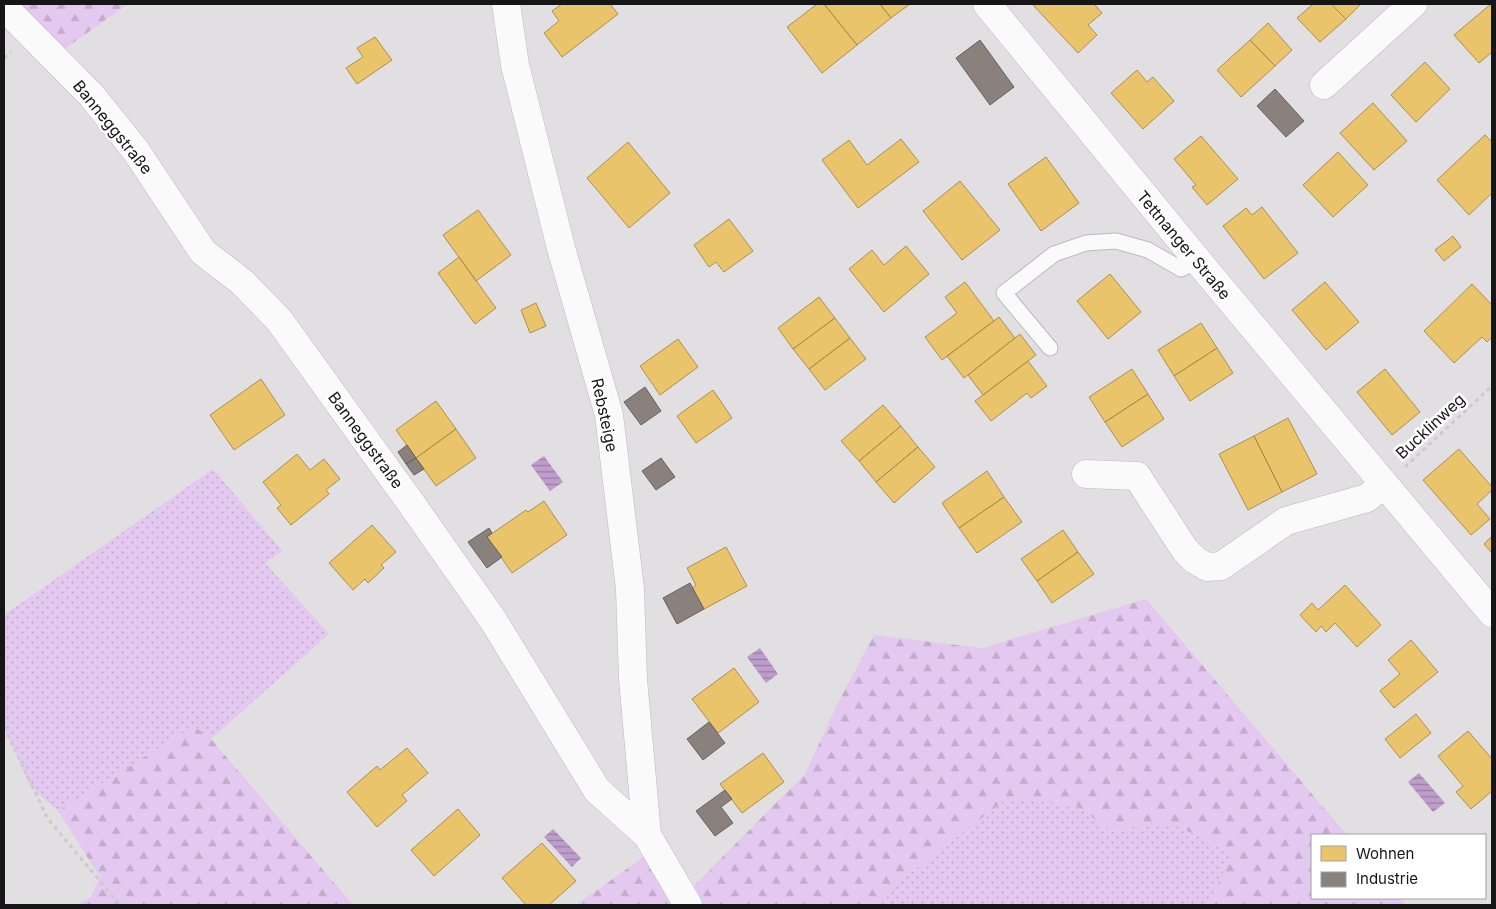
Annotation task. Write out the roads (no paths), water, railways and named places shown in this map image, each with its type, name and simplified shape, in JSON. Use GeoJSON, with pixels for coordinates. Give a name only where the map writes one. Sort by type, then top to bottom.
{"type":"FeatureCollection","features":[{"type":"Feature","properties":{"kind":"street","name":"Rebsteige"},"geometry":{"type":"LineString","coordinates":[[506,4],[518,74],[561,248],[609,415],[630,589],[634,679],[647,835]]}},
{"type":"Feature","properties":{"kind":"street","name":"Tettnanger Straße"},"geometry":{"type":"LineString","coordinates":[[987,4],[1198,261],[1492,613]]}},
{"type":"Feature","properties":{"kind":"street"},"geometry":{"type":"LineString","coordinates":[[1324,85],[1413,4]]}},
{"type":"Feature","properties":{"kind":"street","name":"Banneggstraße"},"geometry":{"type":"LineString","coordinates":[[4,7],[91,95],[136,151],[203,252],[242,282],[279,320],[414,506],[493,620],[597,790],[647,835],[688,905]]}},
{"type":"Feature","properties":{"kind":"street"},"geometry":{"type":"LineString","coordinates":[[1086,474],[1137,476],[1185,550],[1195,560],[1207,567],[1221,566],[1286,521],[1367,498],[1384,484]]}},
{"type":"Feature","properties":{"kind":"lane"},"geometry":{"type":"LineString","coordinates":[[1050,348],[1004,294],[1054,254],[1086,243],[1116,241],[1148,250],[1181,269],[1198,261]]}}]}
